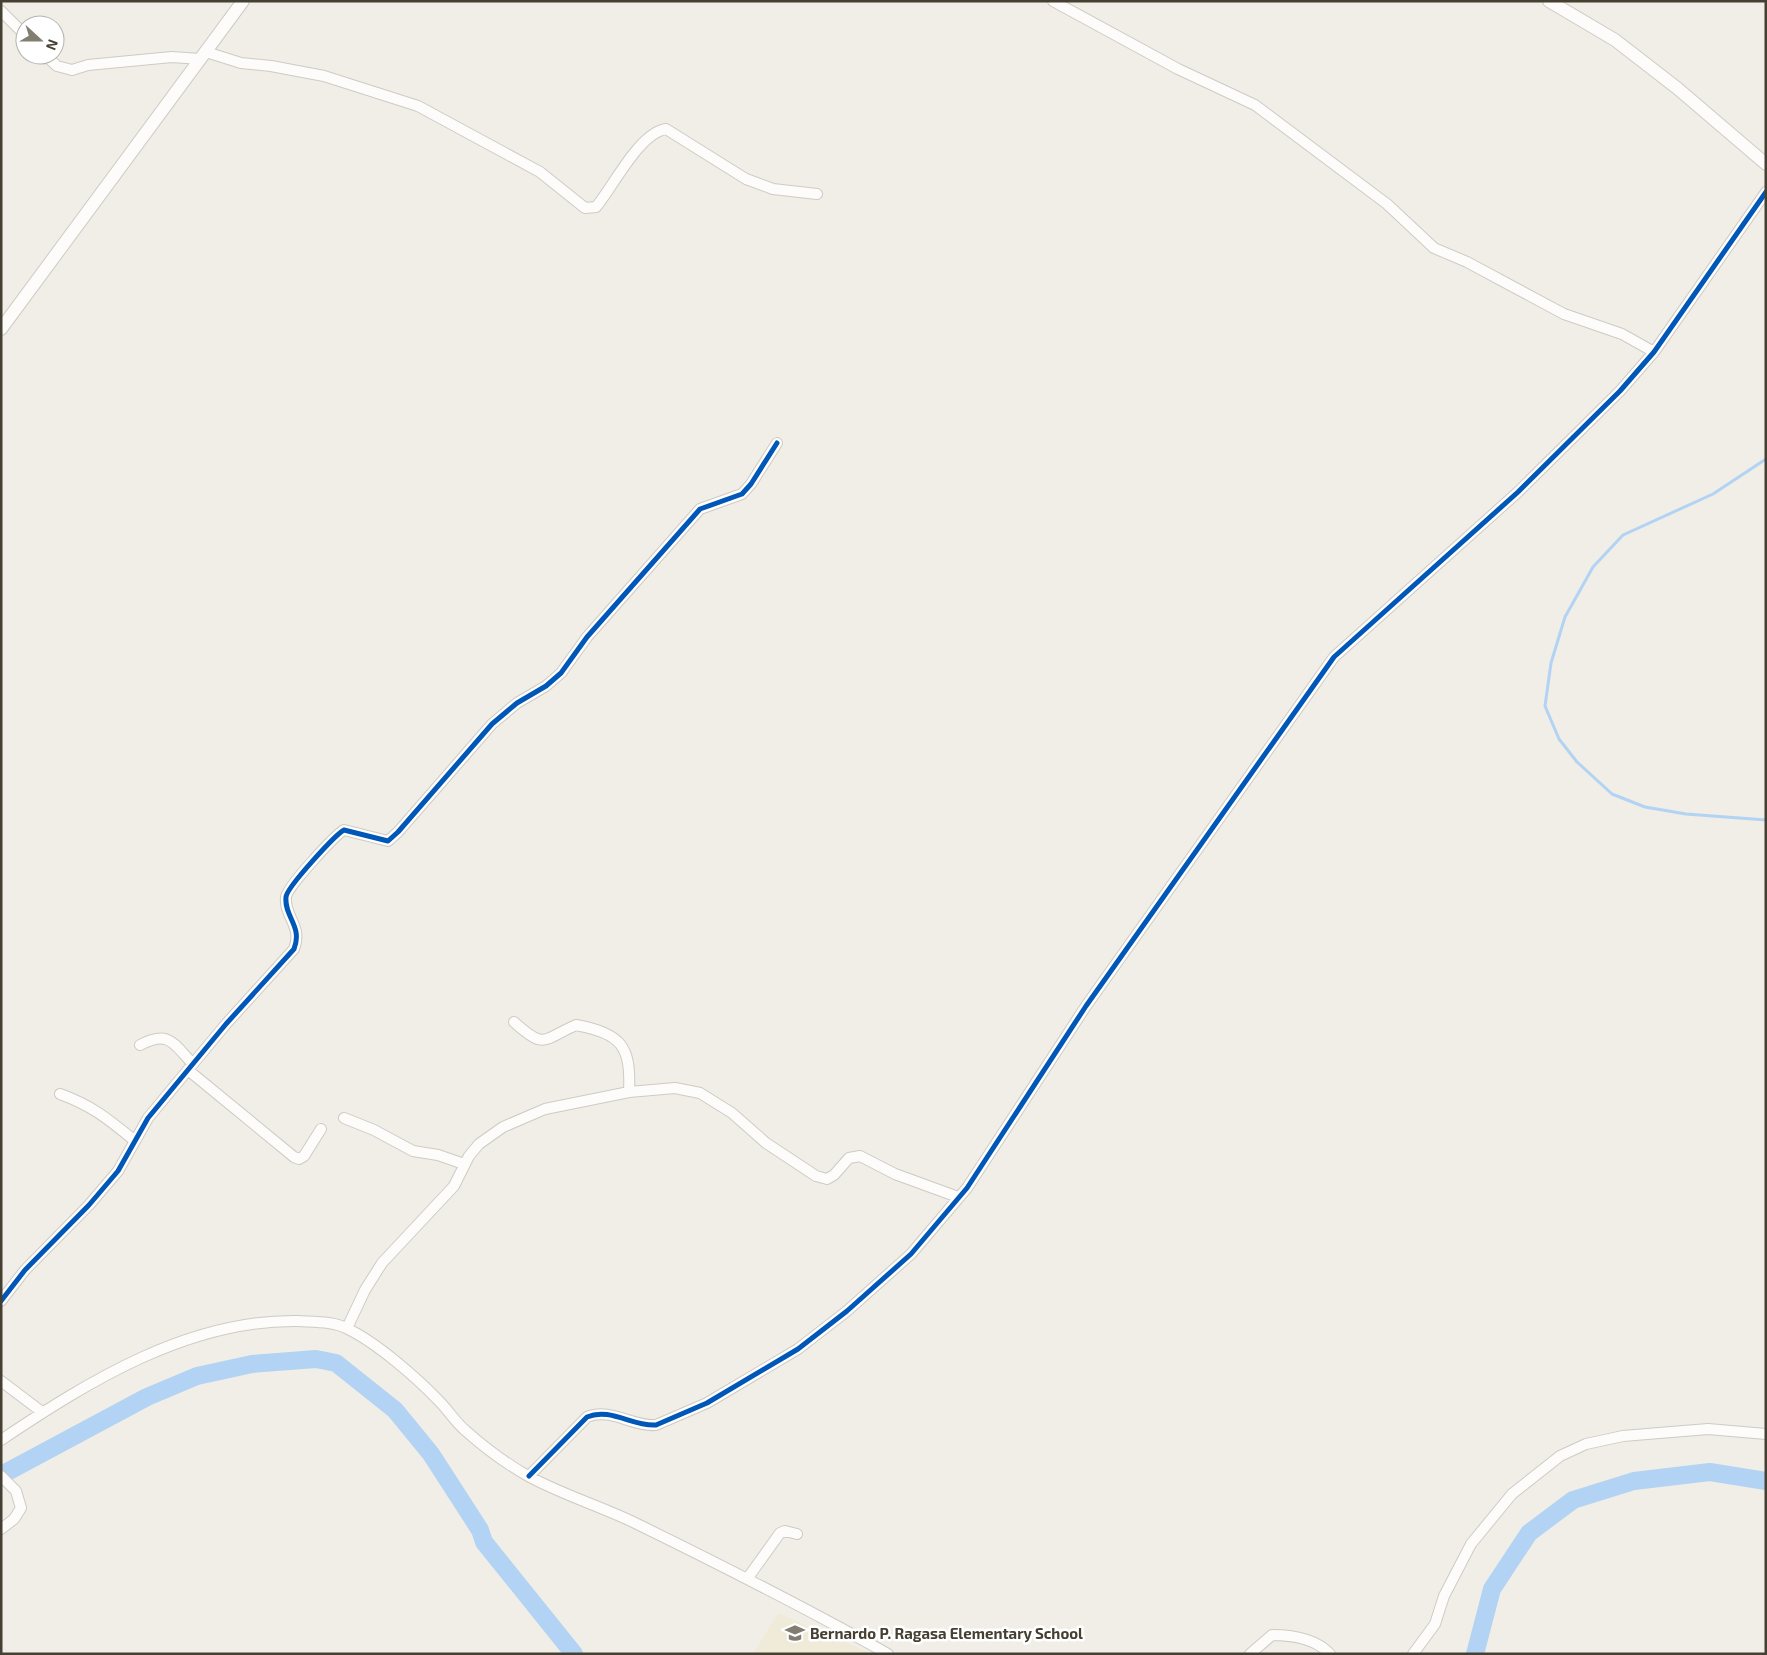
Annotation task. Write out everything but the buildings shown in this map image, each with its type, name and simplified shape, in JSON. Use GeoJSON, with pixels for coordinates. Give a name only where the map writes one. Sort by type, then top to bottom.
{"type":"FeatureCollection","features":[{"type":"Feature","properties":{"kind":"street"},"geometry":{"type":"LineString","coordinates":[[1,329],[243,1]]}},
{"type":"Feature","properties":{"kind":"street"},"geometry":{"type":"LineString","coordinates":[[1052,1],[1178,69],[1255,105],[1388,204],[1434,248],[1492,275],[1564,314],[1622,334],[1654,352]]}},
{"type":"Feature","properties":{"kind":"street"},"geometry":{"type":"LineString","coordinates":[[1550,1],[1615,40],[1677,88],[1766,164]]}},
{"type":"Feature","properties":{"kind":"street"},"geometry":{"type":"LineString","coordinates":[[1,12],[15,25]]}},
{"type":"Feature","properties":{"kind":"street"},"geometry":{"type":"LineString","coordinates":[[56,65],[72,70],[88,65],[203,56],[324,76],[418,106],[540,172],[585,208],[596,207],[645,142],[659,131],[666,129],[746,179],[773,189],[817,194]]}},
{"type":"Feature","properties":{"kind":"street"},"geometry":{"type":"LineString","coordinates":[[529,1476],[588,1417],[596,1413],[647,1426],[663,1423],[716,1398],[798,1349],[846,1311],[910,1254],[986,1160],[1086,1006],[1334,658],[1355,637],[1518,492],[1620,391],[1654,352],[1766,192]]}},
{"type":"Feature","properties":{"kind":"street"},"geometry":{"type":"LineString","coordinates":[[1,1301],[25,1270],[89,1205],[118,1171],[148,1118],[190,1066],[294,949],[298,939],[287,904],[288,891],[333,838],[344,830],[388,840],[398,832],[492,724],[517,703],[546,686],[561,673],[588,637],[700,509],[742,494],[751,484],[777,442]]}},
{"type":"Feature","properties":{"kind":"street"},"geometry":{"type":"LineString","coordinates":[[514,1022],[536,1040],[548,1040],[576,1025],[596,1030],[615,1040],[623,1046],[628,1057],[630,1069],[629,1092]]}},
{"type":"Feature","properties":{"kind":"street"},"geometry":{"type":"LineString","coordinates":[[140,1045],[155,1037],[164,1038],[190,1066],[294,1157],[304,1156],[321,1129]]}},
{"type":"Feature","properties":{"kind":"street"},"geometry":{"type":"LineString","coordinates":[[347,1328],[365,1290],[382,1263],[454,1186],[464,1164],[479,1144],[493,1133],[545,1109],[629,1092],[675,1088],[700,1094],[732,1114],[766,1143],[816,1176],[827,1179],[834,1175],[849,1158],[860,1156],[895,1174],[958,1197]]}},
{"type":"Feature","properties":{"kind":"street"},"geometry":{"type":"LineString","coordinates":[[60,1094],[87,1104],[102,1113],[135,1141]]}},
{"type":"Feature","properties":{"kind":"street"},"geometry":{"type":"LineString","coordinates":[[344,1118],[374,1130],[413,1151],[438,1155],[464,1164]]}},
{"type":"Feature","properties":{"kind":"street"},"geometry":{"type":"LineString","coordinates":[[1,1440],[42,1412],[120,1367],[172,1346],[235,1326],[284,1321],[321,1322],[347,1328],[414,1377],[439,1401],[464,1430],[486,1448],[529,1476],[628,1520],[814,1612],[888,1654]]}},
{"type":"Feature","properties":{"kind":"street"},"geometry":{"type":"LineString","coordinates":[[1,1382],[42,1412]]}},
{"type":"Feature","properties":{"kind":"street"},"geometry":{"type":"LineString","coordinates":[[1413,1654],[1435,1624],[1444,1596],[1476,1536],[1512,1494],[1560,1456],[1586,1444],[1623,1436],[1708,1428],[1766,1434]]}},
{"type":"Feature","properties":{"kind":"street"},"geometry":{"type":"LineString","coordinates":[[1,1476],[16,1491],[20,1508],[14,1519],[1,1529]]}},
{"type":"Feature","properties":{"kind":"street"},"geometry":{"type":"LineString","coordinates":[[748,1580],[780,1533],[785,1531],[798,1534]]}},
{"type":"Feature","properties":{"kind":"street"},"geometry":{"type":"LineString","coordinates":[[1250,1654],[1272,1635],[1308,1640],[1325,1648],[1330,1654]]}},
{"type":"Feature","properties":{"kind":"shaded area","name":"Bernardo P. Ragasa Elementary School"},"geometry":{"type":"Polygon","coordinates":[[[778,1613],[872,1654],[753,1654],[778,1613]]]}},
{"type":"Feature","properties":{"kind":"waterway"},"geometry":{"type":"LineString","coordinates":[[1766,459],[1713,494],[1623,535],[1593,567],[1565,617],[1551,663],[1545,706],[1559,739],[1577,762],[1612,794],[1645,807],[1686,814],[1766,820]]}},
{"type":"Feature","properties":{"kind":"waterway"},"geometry":{"type":"LineString","coordinates":[[7,1472],[147,1397],[197,1376],[252,1364],[316,1359],[336,1363],[395,1410],[431,1454],[480,1530],[484,1542],[574,1654]]}},
{"type":"Feature","properties":{"kind":"waterway"},"geometry":{"type":"LineString","coordinates":[[1475,1654],[1492,1589],[1529,1533],[1573,1500],[1634,1481],[1710,1472],[1766,1481]]}},
{"type":"Feature","properties":{"kind":"cycle path"},"geometry":{"type":"LineString","coordinates":[[529,1476],[587,1417],[604,1414],[647,1425],[656,1425],[707,1403],[798,1349],[847,1311],[911,1254],[967,1188],[1086,1006],[1334,657],[1518,492],[1620,391],[1654,352],[1766,192]]}},
{"type":"Feature","properties":{"kind":"cycle path"},"geometry":{"type":"LineString","coordinates":[[1,1301],[25,1270],[89,1205],[118,1171],[148,1118],[226,1024],[294,949],[296,934],[286,904],[286,897],[288,891],[312,862],[344,830],[388,841],[398,832],[492,724],[517,703],[546,686],[561,673],[587,637],[700,509],[742,494],[751,484],[777,443]]}},
{"type":"Feature","properties":{"kind":"place","name":"Bernardo P. Ragasa Elementary School"},"geometry":{"type":"Point","coordinates":[795,1633]}}]}
